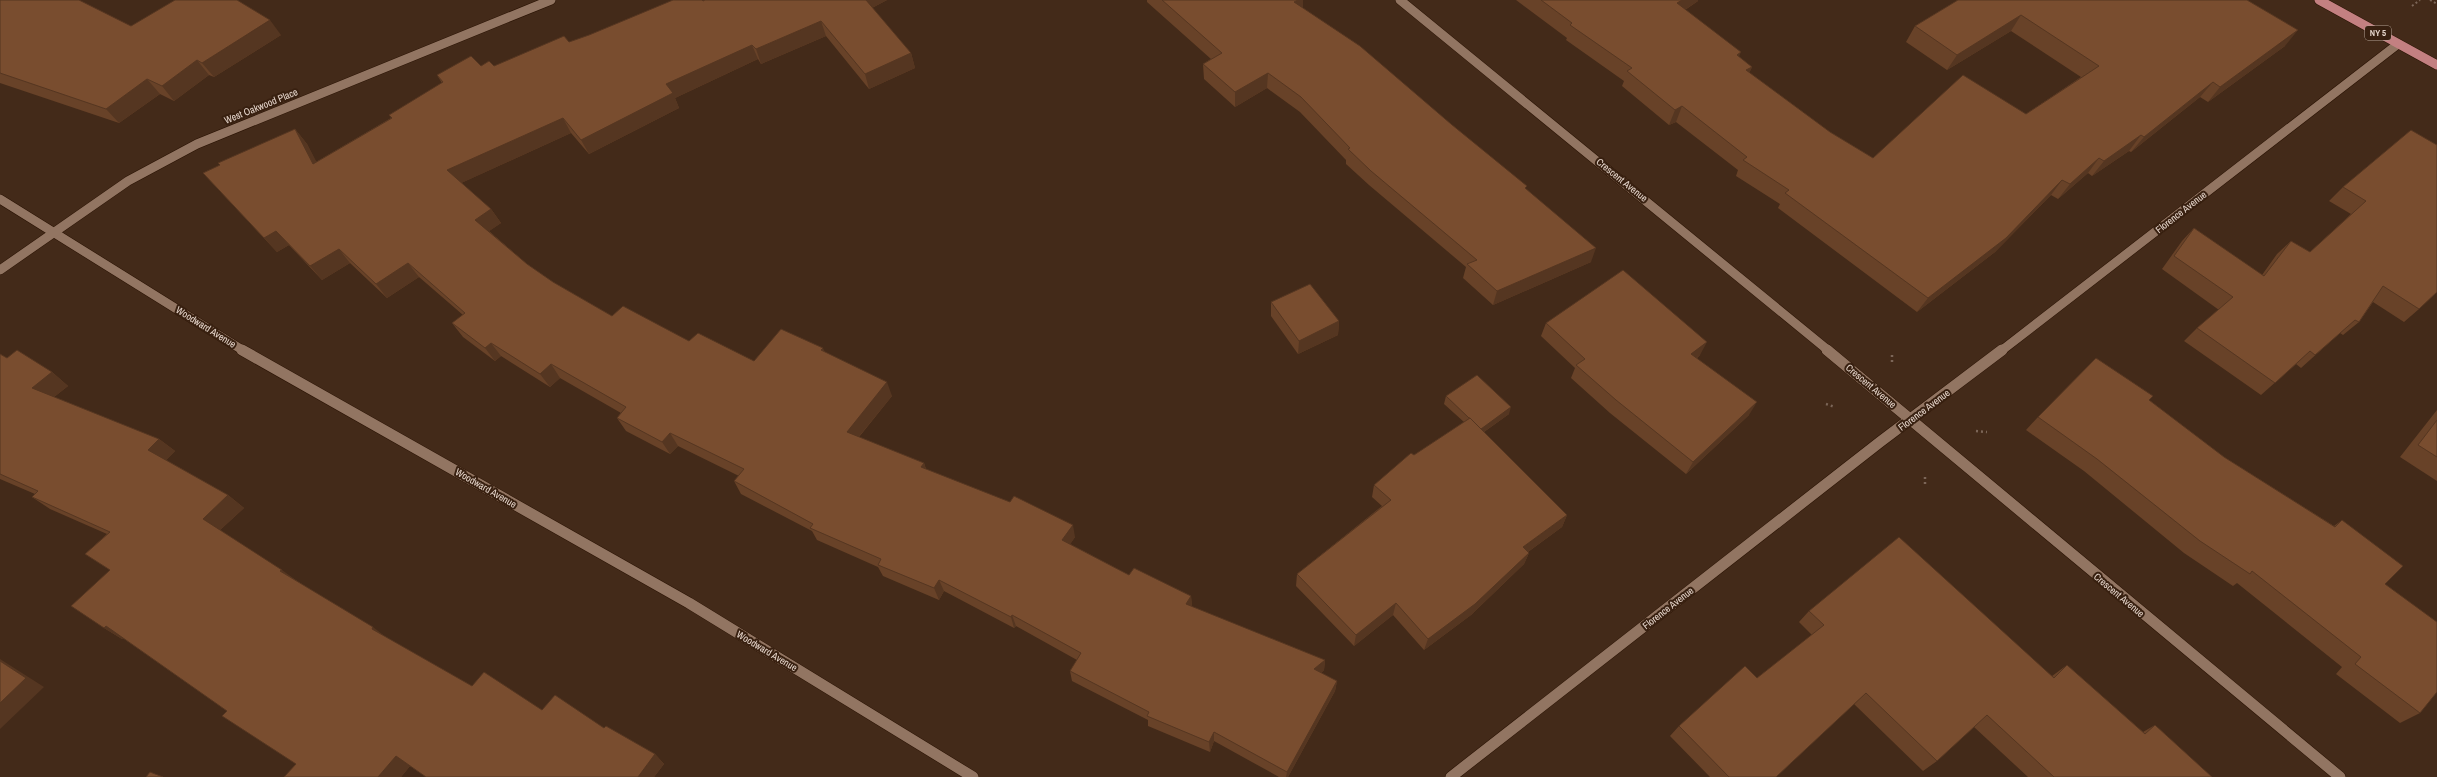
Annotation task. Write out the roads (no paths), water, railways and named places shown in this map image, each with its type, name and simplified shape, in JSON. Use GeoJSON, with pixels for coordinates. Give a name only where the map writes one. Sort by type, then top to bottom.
{"type":"FeatureCollection","features":[{"type":"Feature","properties":{"kind":"main road","name":"NY 5"},"geometry":{"type":"LineString","coordinates":[[2319,0],[2437,65]]}},
{"type":"Feature","properties":{"kind":"street","name":"West Oakwood Place"},"geometry":{"type":"LineString","coordinates":[[0,270],[128,181],[197,144],[551,0]]}},
{"type":"Feature","properties":{"kind":"street","name":"Crescent Avenue"},"geometry":{"type":"LineString","coordinates":[[1400,0],[1649,202],[2340,777]]}},
{"type":"Feature","properties":{"kind":"street","name":"Florence Avenue"},"geometry":{"type":"LineString","coordinates":[[1451,777],[1880,442],[1912,420],[2398,44]]}},
{"type":"Feature","properties":{"kind":"street","name":"Woodward Avenue"},"geometry":{"type":"LineString","coordinates":[[0,199],[55,231],[246,352],[689,603],[973,777]]}}]}
